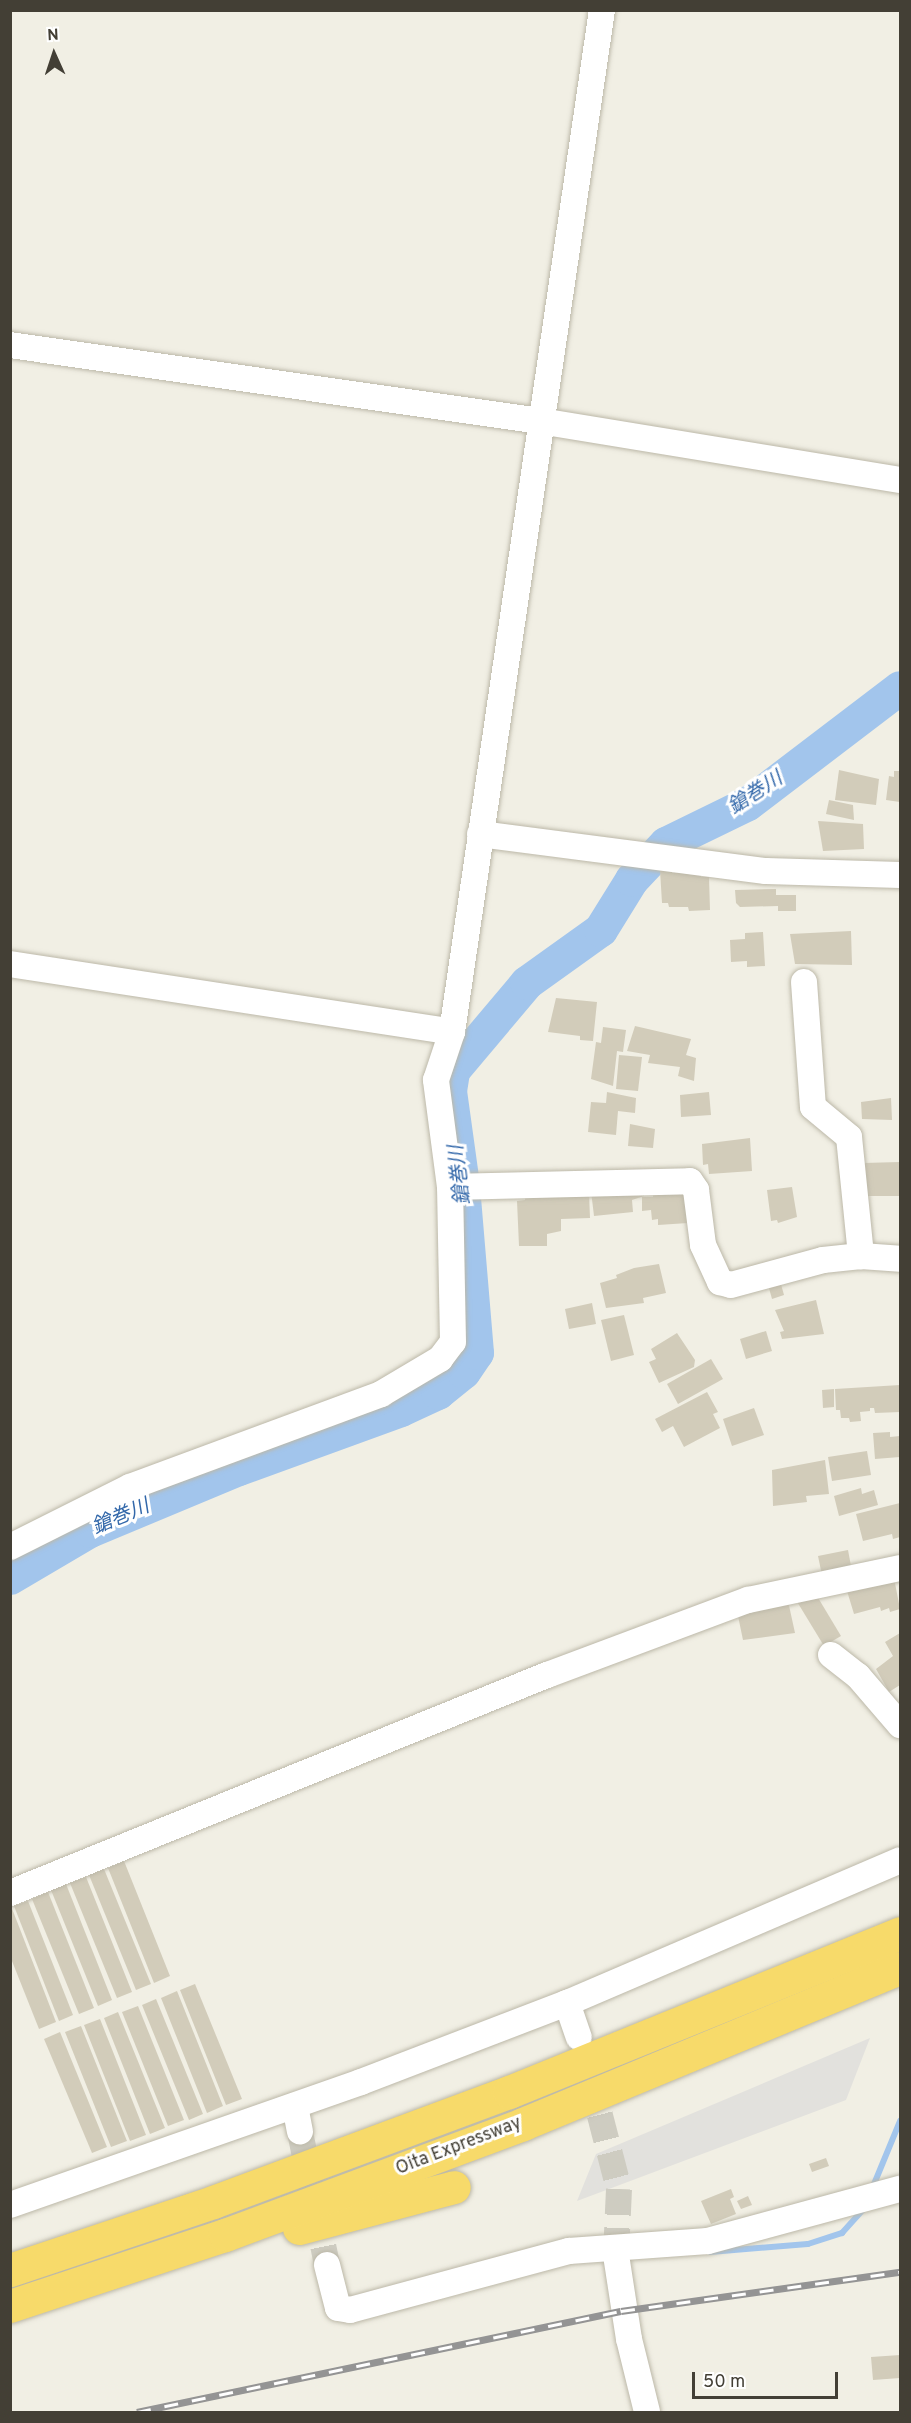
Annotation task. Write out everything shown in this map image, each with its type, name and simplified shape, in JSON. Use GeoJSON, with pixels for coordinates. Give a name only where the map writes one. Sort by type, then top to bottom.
{"type":"FeatureCollection","features":[{"type":"Feature","properties":{"kind":"highway","name":"Oita Expressway"},"geometry":{"type":"LineString","coordinates":[[10,2270],[213,2202],[509,2092],[900,1933]]}},
{"type":"Feature","properties":{"kind":"highway","name":"Oita Expressway"},"geometry":{"type":"LineString","coordinates":[[10,2306],[225,2235],[524,2124],[900,1968]]}},
{"type":"Feature","properties":{"kind":"highway"},"geometry":{"type":"LineString","coordinates":[[10,2306],[454,2187]]}},
{"type":"Feature","properties":{"kind":"street"},"geometry":{"type":"LineString","coordinates":[[10,1547],[130,1487],[381,1394],[440,1359],[453,1342],[450,1187],[436,1080],[452,1032],[602,10]]}},
{"type":"Feature","properties":{"kind":"street"},"geometry":{"type":"LineString","coordinates":[[10,345],[540,421],[900,480]]}},
{"type":"Feature","properties":{"kind":"street"},"geometry":{"type":"LineString","coordinates":[[480,834],[766,871],[900,875]]}},
{"type":"Feature","properties":{"kind":"street"},"geometry":{"type":"LineString","coordinates":[[10,964],[452,1032]]}},
{"type":"Feature","properties":{"kind":"street"},"geometry":{"type":"LineString","coordinates":[[804,982],[813,1107],[849,1137],[861,1256]]}},
{"type":"Feature","properties":{"kind":"street"},"geometry":{"type":"LineString","coordinates":[[450,1187],[690,1181],[696,1190],[703,1245],[720,1282],[731,1285],[823,1260],[861,1256],[900,1259]]}},
{"type":"Feature","properties":{"kind":"street"},"geometry":{"type":"LineString","coordinates":[[10,1893],[547,1675],[736,1604],[900,1568]]}},
{"type":"Feature","properties":{"kind":"street"},"geometry":{"type":"LineString","coordinates":[[831,1655],[858,1676],[900,1725]]}},
{"type":"Feature","properties":{"kind":"street"},"geometry":{"type":"LineString","coordinates":[[10,2205],[295,2106],[567,2002],[900,1860]]}},
{"type":"Feature","properties":{"kind":"street"},"geometry":{"type":"LineString","coordinates":[[567,2002],[579,2037]]}},
{"type":"Feature","properties":{"kind":"street"},"geometry":{"type":"LineString","coordinates":[[295,2106],[300,2132]]}},
{"type":"Feature","properties":{"kind":"street"},"geometry":{"type":"LineString","coordinates":[[327,2265],[338,2308],[350,2310],[569,2251],[708,2241],[900,2189]]}},
{"type":"Feature","properties":{"kind":"street"},"geometry":{"type":"LineString","coordinates":[[616,2256],[631,2346],[647,2412]]}},
{"type":"Feature","properties":{"kind":"shaded area"},"geometry":{"type":"Polygon","coordinates":[[[870,2038],[846,2100],[577,2201],[596,2154],[870,2038]]]}},
{"type":"Feature","properties":{"kind":"building"},"geometry":{"type":"Polygon","coordinates":[[[839,770],[879,779],[876,805],[835,800],[839,770]]]}},
{"type":"Feature","properties":{"kind":"building"},"geometry":{"type":"Polygon","coordinates":[[[894,771],[900,771],[900,802],[886,800],[889,776],[894,777],[894,771]]]}},
{"type":"Feature","properties":{"kind":"building"},"geometry":{"type":"Polygon","coordinates":[[[829,800],[853,805],[854,820],[826,814],[829,800]]]}},
{"type":"Feature","properties":{"kind":"building"},"geometry":{"type":"Polygon","coordinates":[[[818,821],[863,824],[864,849],[823,851],[818,821]]]}},
{"type":"Feature","properties":{"kind":"building"},"geometry":{"type":"Polygon","coordinates":[[[672,869],[672,873],[701,872],[701,877],[709,877],[710,910],[689,911],[688,907],[669,907],[668,903],[662,903],[660,870],[672,869]]]}},
{"type":"Feature","properties":{"kind":"building"},"geometry":{"type":"Polygon","coordinates":[[[776,889],[776,895],[796,895],[796,911],[778,911],[778,906],[740,907],[736,903],[735,890],[776,889]]]}},
{"type":"Feature","properties":{"kind":"building"},"geometry":{"type":"Polygon","coordinates":[[[851,931],[852,965],[795,964],[790,934],[851,931]]]}},
{"type":"Feature","properties":{"kind":"building"},"geometry":{"type":"Polygon","coordinates":[[[763,932],[765,966],[747,967],[747,961],[731,962],[730,940],[745,939],[745,933],[763,932]]]}},
{"type":"Feature","properties":{"kind":"building"},"geometry":{"type":"Polygon","coordinates":[[[556,998],[597,1002],[593,1041],[580,1040],[580,1036],[548,1032],[556,998]]]}},
{"type":"Feature","properties":{"kind":"building"},"geometry":{"type":"Polygon","coordinates":[[[635,1026],[691,1039],[686,1055],[696,1058],[694,1081],[678,1076],[680,1067],[648,1063],[650,1055],[627,1051],[635,1026]]]}},
{"type":"Feature","properties":{"kind":"building"},"geometry":{"type":"Polygon","coordinates":[[[603,1027],[626,1030],[623,1052],[617,1051],[613,1086],[591,1079],[596,1042],[601,1043],[603,1027]]]}},
{"type":"Feature","properties":{"kind":"building"},"geometry":{"type":"Polygon","coordinates":[[[619,1055],[642,1057],[638,1091],[616,1089],[619,1055]]]}},
{"type":"Feature","properties":{"kind":"building"},"geometry":{"type":"Polygon","coordinates":[[[607,1092],[636,1098],[635,1113],[618,1111],[616,1135],[588,1132],[591,1102],[606,1103],[607,1092]]]}},
{"type":"Feature","properties":{"kind":"building"},"geometry":{"type":"Polygon","coordinates":[[[709,1092],[711,1115],[681,1117],[680,1095],[709,1092]]]}},
{"type":"Feature","properties":{"kind":"building"},"geometry":{"type":"Polygon","coordinates":[[[891,1098],[892,1120],[862,1119],[861,1102],[891,1098]]]}},
{"type":"Feature","properties":{"kind":"building"},"geometry":{"type":"Polygon","coordinates":[[[630,1124],[655,1129],[653,1148],[628,1146],[630,1124]]]}},
{"type":"Feature","properties":{"kind":"building"},"geometry":{"type":"Polygon","coordinates":[[[750,1138],[752,1171],[709,1174],[708,1164],[703,1165],[702,1144],[750,1138]]]}},
{"type":"Feature","properties":{"kind":"building"},"geometry":{"type":"Polygon","coordinates":[[[900,1162],[900,1196],[863,1196],[863,1163],[900,1162]]]}},
{"type":"Feature","properties":{"kind":"building"},"geometry":{"type":"Polygon","coordinates":[[[792,1187],[797,1217],[778,1223],[777,1220],[771,1221],[767,1190],[792,1187]]]}},
{"type":"Feature","properties":{"kind":"building"},"geometry":{"type":"Polygon","coordinates":[[[644,1188],[644,1196],[632,1200],[633,1212],[594,1216],[591,1191],[644,1188]]]}},
{"type":"Feature","properties":{"kind":"building"},"geometry":{"type":"Polygon","coordinates":[[[525,1189],[589,1193],[590,1218],[561,1219],[561,1231],[547,1234],[547,1246],[519,1246],[517,1201],[525,1200],[525,1189]]]}},
{"type":"Feature","properties":{"kind":"building"},"geometry":{"type":"Polygon","coordinates":[[[653,1193],[687,1193],[688,1223],[658,1225],[658,1219],[652,1220],[651,1210],[642,1211],[642,1197],[653,1197],[653,1193]]]}},
{"type":"Feature","properties":{"kind":"building"},"geometry":{"type":"Polygon","coordinates":[[[659,1264],[666,1293],[643,1298],[644,1303],[606,1308],[600,1283],[617,1278],[616,1275],[634,1268],[659,1264]]]}},
{"type":"Feature","properties":{"kind":"building"},"geometry":{"type":"Polygon","coordinates":[[[779,1277],[784,1295],[772,1299],[767,1281],[779,1277]]]}},
{"type":"Feature","properties":{"kind":"building"},"geometry":{"type":"Polygon","coordinates":[[[816,1300],[824,1334],[782,1339],[780,1332],[784,1331],[775,1310],[816,1300]]]}},
{"type":"Feature","properties":{"kind":"building"},"geometry":{"type":"Polygon","coordinates":[[[592,1303],[596,1324],[569,1329],[565,1309],[592,1303]]]}},
{"type":"Feature","properties":{"kind":"building"},"geometry":{"type":"Polygon","coordinates":[[[624,1315],[634,1355],[611,1361],[601,1320],[624,1315]]]}},
{"type":"Feature","properties":{"kind":"building"},"geometry":{"type":"Polygon","coordinates":[[[766,1331],[772,1351],[746,1359],[740,1339],[766,1331]]]}},
{"type":"Feature","properties":{"kind":"building"},"geometry":{"type":"Polygon","coordinates":[[[677,1333],[695,1360],[694,1367],[659,1383],[649,1362],[656,1359],[651,1349],[677,1333]]]}},
{"type":"Feature","properties":{"kind":"building"},"geometry":{"type":"Polygon","coordinates":[[[711,1359],[723,1379],[678,1404],[667,1384],[711,1359]]]}},
{"type":"Feature","properties":{"kind":"building"},"geometry":{"type":"Polygon","coordinates":[[[900,1385],[900,1412],[875,1413],[874,1408],[870,1408],[870,1411],[860,1412],[861,1421],[850,1422],[849,1418],[841,1418],[840,1410],[836,1410],[835,1389],[900,1385]]]}},
{"type":"Feature","properties":{"kind":"building"},"geometry":{"type":"Polygon","coordinates":[[[834,1389],[834,1407],[823,1408],[822,1390],[834,1389]]]}},
{"type":"Feature","properties":{"kind":"building"},"geometry":{"type":"Polygon","coordinates":[[[707,1392],[718,1412],[713,1414],[720,1428],[684,1447],[673,1426],[662,1432],[655,1419],[707,1392]]]}},
{"type":"Feature","properties":{"kind":"building"},"geometry":{"type":"Polygon","coordinates":[[[754,1408],[764,1435],[732,1446],[723,1419],[754,1408]]]}},
{"type":"Feature","properties":{"kind":"building"},"geometry":{"type":"Polygon","coordinates":[[[890,1432],[890,1437],[900,1436],[900,1457],[875,1459],[873,1433],[890,1432]]]}},
{"type":"Feature","properties":{"kind":"building"},"geometry":{"type":"Polygon","coordinates":[[[867,1451],[871,1475],[832,1481],[828,1457],[867,1451]]]}},
{"type":"Feature","properties":{"kind":"building"},"geometry":{"type":"Polygon","coordinates":[[[825,1460],[829,1494],[806,1496],[807,1502],[773,1506],[772,1470],[825,1460]]]}},
{"type":"Feature","properties":{"kind":"building"},"geometry":{"type":"Polygon","coordinates":[[[861,1488],[862,1494],[874,1490],[878,1505],[839,1516],[834,1496],[861,1488]]]}},
{"type":"Feature","properties":{"kind":"building"},"geometry":{"type":"Polygon","coordinates":[[[900,1503],[900,1537],[893,1539],[892,1534],[863,1541],[856,1514],[900,1503]]]}},
{"type":"Feature","properties":{"kind":"building"},"geometry":{"type":"Polygon","coordinates":[[[848,1550],[851,1566],[823,1580],[818,1556],[848,1550]]]}},
{"type":"Feature","properties":{"kind":"building"},"geometry":{"type":"Polygon","coordinates":[[[894,1578],[900,1609],[890,1612],[889,1608],[881,1611],[880,1607],[854,1614],[847,1591],[894,1578]]]}},
{"type":"Feature","properties":{"kind":"building"},"geometry":{"type":"Polygon","coordinates":[[[817,1596],[841,1636],[824,1646],[796,1600],[817,1596]]]}},
{"type":"Feature","properties":{"kind":"building"},"geometry":{"type":"Polygon","coordinates":[[[788,1601],[795,1633],[743,1640],[738,1616],[788,1601]]]}},
{"type":"Feature","properties":{"kind":"building"},"geometry":{"type":"Polygon","coordinates":[[[900,1633],[900,1685],[889,1692],[876,1669],[893,1656],[885,1642],[900,1633]]]}},
{"type":"Feature","properties":{"kind":"building"},"geometry":{"type":"Polygon","coordinates":[[[124,1861],[170,1976],[154,1983],[108,1868],[124,1861]]]}},
{"type":"Feature","properties":{"kind":"building"},"geometry":{"type":"Polygon","coordinates":[[[104,1869],[151,1984],[136,1990],[89,1875],[104,1869]]]}},
{"type":"Feature","properties":{"kind":"building"},"geometry":{"type":"Polygon","coordinates":[[[86,1877],[132,1992],[117,1998],[70,1883],[86,1877]]]}},
{"type":"Feature","properties":{"kind":"building"},"geometry":{"type":"Polygon","coordinates":[[[66,1884],[112,2000],[98,2006],[51,1890],[66,1884]]]}},
{"type":"Feature","properties":{"kind":"building"},"geometry":{"type":"Polygon","coordinates":[[[48,1892],[94,2008],[79,2014],[32,1899],[48,1892]]]}},
{"type":"Feature","properties":{"kind":"building"},"geometry":{"type":"Polygon","coordinates":[[[28,1901],[73,2015],[59,2021],[14,1906],[28,1901]]]}},
{"type":"Feature","properties":{"kind":"building"},"geometry":{"type":"Polygon","coordinates":[[[11,1906],[56,2022],[39,2029],[10,1956],[11,1906]]]}},
{"type":"Feature","properties":{"kind":"building"},"geometry":{"type":"Polygon","coordinates":[[[195,1984],[242,2099],[226,2105],[180,1990],[195,1984]]]}},
{"type":"Feature","properties":{"kind":"building"},"geometry":{"type":"Polygon","coordinates":[[[177,1991],[223,2106],[207,2113],[161,1998],[177,1991]]]}},
{"type":"Feature","properties":{"kind":"building"},"geometry":{"type":"Polygon","coordinates":[[[156,1999],[203,2114],[189,2120],[142,2005],[156,1999]]]}},
{"type":"Feature","properties":{"kind":"building"},"geometry":{"type":"Polygon","coordinates":[[[138,2006],[184,2120],[168,2126],[122,2012],[138,2006]]]}},
{"type":"Feature","properties":{"kind":"building"},"geometry":{"type":"Polygon","coordinates":[[[118,2012],[165,2128],[150,2134],[104,2018],[118,2012]]]}},
{"type":"Feature","properties":{"kind":"building"},"geometry":{"type":"Polygon","coordinates":[[[100,2019],[146,2135],[130,2141],[84,2025],[100,2019]]]}},
{"type":"Feature","properties":{"kind":"building"},"geometry":{"type":"Polygon","coordinates":[[[81,2026],[127,2141],[111,2147],[65,2032],[81,2026]]]}},
{"type":"Feature","properties":{"kind":"building"},"geometry":{"type":"Polygon","coordinates":[[[60,2032],[107,2147],[92,2153],[44,2039],[60,2032]]]}},
{"type":"Feature","properties":{"kind":"building"},"geometry":{"type":"Polygon","coordinates":[[[826,2158],[829,2166],[812,2172],[809,2164],[826,2158]]]}},
{"type":"Feature","properties":{"kind":"building"},"geometry":{"type":"Polygon","coordinates":[[[731,2189],[734,2197],[730,2199],[736,2214],[711,2224],[701,2201],[731,2189]]]}},
{"type":"Feature","properties":{"kind":"building"},"geometry":{"type":"Polygon","coordinates":[[[748,2196],[752,2205],[741,2209],[737,2201],[748,2196]]]}},
{"type":"Feature","properties":{"kind":"building"},"geometry":{"type":"Polygon","coordinates":[[[900,2355],[900,2378],[873,2380],[871,2357],[900,2355]]]}},
{"type":"Feature","properties":{"kind":"waterway","name":"鎗巻川"},"geometry":{"type":"LineString","coordinates":[[10,1578],[90,1531],[239,1469],[401,1410],[438,1393],[464,1372],[477,1353],[463,1185],[450,1091],[453,1071],[527,983],[601,930],[632,880],[666,844],[748,804],[900,688]]}},
{"type":"Feature","properties":{"kind":"waterway"},"geometry":{"type":"LineString","coordinates":[[872,2189],[900,2121]]}},
{"type":"Feature","properties":{"kind":"waterway"},"geometry":{"type":"LineString","coordinates":[[710,2252],[808,2244],[842,2233],[867,2205]]}},
{"type":"Feature","properties":{"kind":"tunnel"},"geometry":{"type":"LineString","coordinates":[[590,2077],[619,2189],[616,2255]]}},
{"type":"Feature","properties":{"kind":"tunnel"},"geometry":{"type":"LineString","coordinates":[[300,2132],[327,2265]]}},
{"type":"Feature","properties":{"kind":"railway"},"geometry":{"type":"LineString","coordinates":[[137,2412],[621,2311],[900,2272]]}}]}
